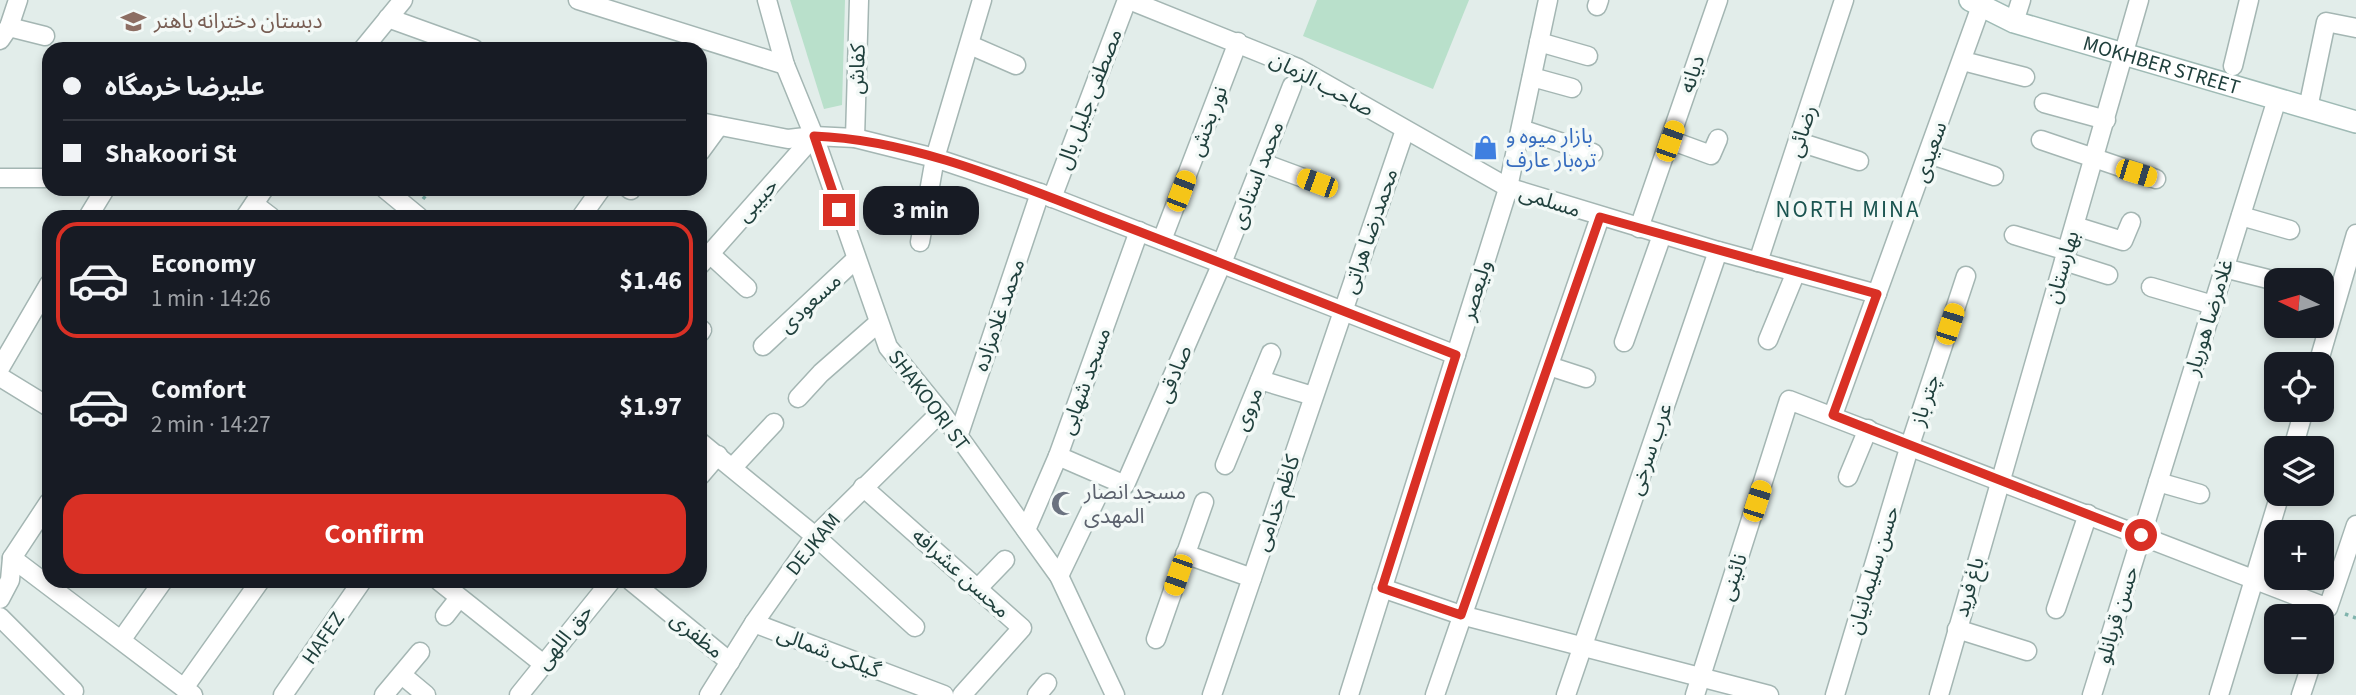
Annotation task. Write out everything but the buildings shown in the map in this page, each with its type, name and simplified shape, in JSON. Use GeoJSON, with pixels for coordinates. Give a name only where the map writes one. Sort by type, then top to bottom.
{"type":"FeatureCollection","features":[{"type":"Feature","properties":{"kind":"main road","name":"MOKHBER STREET"},"geometry":{"type":"LineString","coordinates":[[1976,3],[2014,22],[2356,122]]}},
{"type":"Feature","properties":{"kind":"street"},"geometry":{"type":"LineString","coordinates":[[18,0],[4,34],[45,36]]}},
{"type":"Feature","properties":{"kind":"street"},"geometry":{"type":"LineString","coordinates":[[369,42],[402,0]]}},
{"type":"Feature","properties":{"kind":"street","name":"SHAKOORI ST"},"geometry":{"type":"LineString","coordinates":[[767,0],[785,65],[814,136],[888,347],[941,412],[1059,576],[1115,695]]}},
{"type":"Feature","properties":{"kind":"street","name":"کفاش"},"geometry":{"type":"LineString","coordinates":[[855,138],[859,0]]}},
{"type":"Feature","properties":{"kind":"street"},"geometry":{"type":"LineString","coordinates":[[920,242],[935,158],[982,0]]}},
{"type":"Feature","properties":{"kind":"street","name":"صاحب الزمان"},"geometry":{"type":"LineString","coordinates":[[1128,0],[1169,7],[1238,42],[1298,68],[1507,187]]}},
{"type":"Feature","properties":{"kind":"street","name":"مصطفی جلیل بال"},"geometry":{"type":"LineString","coordinates":[[1046,196],[1128,0]]}},
{"type":"Feature","properties":{"kind":"street","name":"ولیعصر"},"geometry":{"type":"LineString","coordinates":[[1349,695],[1507,187],[1548,0]]}},
{"type":"Feature","properties":{"kind":"street","name":"دیانه"},"geometry":{"type":"LineString","coordinates":[[1640,229],[1718,0]]}},
{"type":"Feature","properties":{"kind":"street","name":"رضائی"},"geometry":{"type":"LineString","coordinates":[[1758,262],[1844,0]]}},
{"type":"Feature","properties":{"kind":"street"},"geometry":{"type":"LineString","coordinates":[[2014,22],[2021,0]]}},
{"type":"Feature","properties":{"kind":"street","name":"بهارستان"},"geometry":{"type":"LineString","coordinates":[[2000,480],[2139,0]]}},
{"type":"Feature","properties":{"kind":"street"},"geometry":{"type":"LineString","coordinates":[[2233,66],[2249,0]]}},
{"type":"Feature","properties":{"kind":"street"},"geometry":{"type":"LineString","coordinates":[[589,2],[785,65]]}},
{"type":"Feature","properties":{"kind":"street","name":"سعیدی"},"geometry":{"type":"LineString","coordinates":[[1833,415],[1963,61],[1976,3]]}},
{"type":"Feature","properties":{"kind":"street"},"geometry":{"type":"LineString","coordinates":[[388,18],[441,42]]}},
{"type":"Feature","properties":{"kind":"street"},"geometry":{"type":"LineString","coordinates":[[2308,108],[2326,22],[2355,24]]}},
{"type":"Feature","properties":{"kind":"street","name":"نور بخش"},"geometry":{"type":"LineString","coordinates":[[1162,240],[1238,42]]}},
{"type":"Feature","properties":{"kind":"street"},"geometry":{"type":"LineString","coordinates":[[1539,42],[1588,56]]}},
{"type":"Feature","properties":{"kind":"street"},"geometry":{"type":"LineString","coordinates":[[970,45],[1016,65]]}},
{"type":"Feature","properties":{"kind":"street"},"geometry":{"type":"LineString","coordinates":[[1963,61],[2025,77]]}},
{"type":"Feature","properties":{"kind":"street"},"geometry":{"type":"LineString","coordinates":[[1532,77],[1572,88]]}},
{"type":"Feature","properties":{"kind":"street","name":"محمد استادی"},"geometry":{"type":"LineString","coordinates":[[1222,264],[1292,86]]}},
{"type":"Feature","properties":{"kind":"street","name":"غلامرضا هوریار"},"geometry":{"type":"LineString","coordinates":[[2141,535],[2277,99]]}},
{"type":"Feature","properties":{"kind":"street"},"geometry":{"type":"LineString","coordinates":[[2044,103],[2106,120]]}},
{"type":"Feature","properties":{"kind":"street"},"geometry":{"type":"LineString","coordinates":[[707,123],[788,139],[814,136],[855,138],[935,158],[1139,231],[1456,355]]}},
{"type":"Feature","properties":{"kind":"street"},"geometry":{"type":"LineString","coordinates":[[707,142],[719,126]]}},
{"type":"Feature","properties":{"kind":"street"},"geometry":{"type":"LineString","coordinates":[[1521,129],[1593,153]]}},
{"type":"Feature","properties":{"kind":"street","name":"محمدرضا هراتی"},"geometry":{"type":"LineString","coordinates":[[1342,311],[1405,130]]}},
{"type":"Feature","properties":{"kind":"street","name":"حبیبی"},"geometry":{"type":"LineString","coordinates":[[707,257],[814,136]]}},
{"type":"Feature","properties":{"kind":"street"},"geometry":{"type":"LineString","coordinates":[[1670,141],[1711,155],[1718,139]]}},
{"type":"Feature","properties":{"kind":"street"},"geometry":{"type":"LineString","coordinates":[[2041,140],[2157,179]]}},
{"type":"Feature","properties":{"kind":"street"},"geometry":{"type":"LineString","coordinates":[[1799,142],[1859,161]]}},
{"type":"Feature","properties":{"kind":"street"},"geometry":{"type":"LineString","coordinates":[[1928,154],[1994,176]]}},
{"type":"Feature","properties":{"kind":"street"},"geometry":{"type":"LineString","coordinates":[[1263,163],[1317,183]]}},
{"type":"Feature","properties":{"kind":"street"},"geometry":{"type":"LineString","coordinates":[[0,178],[42,178]]}},
{"type":"Feature","properties":{"kind":"street","name":"مسلمی"},"geometry":{"type":"LineString","coordinates":[[1507,187],[1640,229],[1877,294]]}},
{"type":"Feature","properties":{"kind":"street"},"geometry":{"type":"LineString","coordinates":[[394,196],[410,210]]}},
{"type":"Feature","properties":{"kind":"street","name":"محمد غلامزاده"},"geometry":{"type":"LineString","coordinates":[[958,437],[1046,196]]}},
{"type":"Feature","properties":{"kind":"street"},"geometry":{"type":"LineString","coordinates":[[2241,216],[2290,230]]}},
{"type":"Feature","properties":{"kind":"street"},"geometry":{"type":"LineString","coordinates":[[1435,695],[1600,217]]}},
{"type":"Feature","properties":{"kind":"street"},"geometry":{"type":"LineString","coordinates":[[2075,226],[2123,242],[2131,222]]}},
{"type":"Feature","properties":{"kind":"street","name":"مسجد شهابی"},"geometry":{"type":"LineString","coordinates":[[1026,530],[1058,456],[1139,231]]}},
{"type":"Feature","properties":{"kind":"street"},"geometry":{"type":"LineString","coordinates":[[2322,352],[2356,234]]}},
{"type":"Feature","properties":{"kind":"street"},"geometry":{"type":"LineString","coordinates":[[1624,342],[1662,235]]}},
{"type":"Feature","properties":{"kind":"street"},"geometry":{"type":"LineString","coordinates":[[2014,235],[2108,275]]}},
{"type":"Feature","properties":{"kind":"street","name":"عرب سرخی"},"geometry":{"type":"LineString","coordinates":[[1566,695],[1718,251]]}},
{"type":"Feature","properties":{"kind":"street","name":"مسعودی"},"geometry":{"type":"LineString","coordinates":[[763,346],[856,259]]}},
{"type":"Feature","properties":{"kind":"street"},"geometry":{"type":"LineString","coordinates":[[707,260],[747,288]]}},
{"type":"Feature","properties":{"kind":"street","name":"صادقی"},"geometry":{"type":"LineString","coordinates":[[1058,456],[1125,485],[1222,264]]}},
{"type":"Feature","properties":{"kind":"street"},"geometry":{"type":"LineString","coordinates":[[2224,268],[2264,278]]}},
{"type":"Feature","properties":{"kind":"street"},"geometry":{"type":"LineString","coordinates":[[1768,340],[1796,272]]}},
{"type":"Feature","properties":{"kind":"street","name":"چتر باز"},"geometry":{"type":"LineString","coordinates":[[1910,445],[1966,276]]}},
{"type":"Feature","properties":{"kind":"street"},"geometry":{"type":"LineString","coordinates":[[2151,287],[2213,306]]}},
{"type":"Feature","properties":{"kind":"street"},"geometry":{"type":"LineString","coordinates":[[0,368],[42,296]]}},
{"type":"Feature","properties":{"kind":"street","name":"کاظم خدامی"},"geometry":{"type":"LineString","coordinates":[[1212,695],[1342,311]]}},
{"type":"Feature","properties":{"kind":"street"},"geometry":{"type":"LineString","coordinates":[[797,398],[878,323]]}},
{"type":"Feature","properties":{"kind":"street","name":"مروی"},"geometry":{"type":"LineString","coordinates":[[1225,466],[1271,354]]}},
{"type":"Feature","properties":{"kind":"street"},"geometry":{"type":"LineString","coordinates":[[1549,366],[1586,378]]}},
{"type":"Feature","properties":{"kind":"street"},"geometry":{"type":"LineString","coordinates":[[0,377],[42,403]]}},
{"type":"Feature","properties":{"kind":"street"},"geometry":{"type":"LineString","coordinates":[[1260,380],[1313,396]]}},
{"type":"Feature","properties":{"kind":"street","name":"نائینی"},"geometry":{"type":"LineString","coordinates":[[1698,686],[1789,400],[1833,415]]}},
{"type":"Feature","properties":{"kind":"street","name":"DEJKAM"},"geometry":{"type":"LineString","coordinates":[[709,695],[754,623],[815,536],[941,412]]}},
{"type":"Feature","properties":{"kind":"street"},"geometry":{"type":"LineString","coordinates":[[1833,415],[2328,608],[2356,525]]}},
{"type":"Feature","properties":{"kind":"street"},"geometry":{"type":"LineString","coordinates":[[733,467],[774,423]]}},
{"type":"Feature","properties":{"kind":"street"},"geometry":{"type":"LineString","coordinates":[[1848,477],[1868,429]]}},
{"type":"Feature","properties":{"kind":"street","name":"حسن سلیمانیان"},"geometry":{"type":"LineString","coordinates":[[1835,695],[1910,445]]}},
{"type":"Feature","properties":{"kind":"street"},"geometry":{"type":"LineString","coordinates":[[707,447],[815,536],[915,626]]}},
{"type":"Feature","properties":{"kind":"street"},"geometry":{"type":"LineString","coordinates":[[707,468],[718,455]]}},
{"type":"Feature","properties":{"kind":"street","name":"باغ فرید"},"geometry":{"type":"LineString","coordinates":[[1938,695],[2000,480]]}},
{"type":"Feature","properties":{"kind":"street"},"geometry":{"type":"LineString","coordinates":[[2158,482],[2200,494]]}},
{"type":"Feature","properties":{"kind":"street","name":"محسن عشرافه"},"geometry":{"type":"LineString","coordinates":[[863,487],[1022,628],[961,695]]}},
{"type":"Feature","properties":{"kind":"street"},"geometry":{"type":"LineString","coordinates":[[1059,576],[1096,499]]}},
{"type":"Feature","properties":{"kind":"street"},"geometry":{"type":"LineString","coordinates":[[1156,639],[1204,502]]}},
{"type":"Feature","properties":{"kind":"street"},"geometry":{"type":"LineString","coordinates":[[2219,695],[2276,506]]}},
{"type":"Feature","properties":{"kind":"street"},"geometry":{"type":"LineString","coordinates":[[2056,609],[2088,514]]}},
{"type":"Feature","properties":{"kind":"street"},"geometry":{"type":"LineString","coordinates":[[0,599],[12,558],[42,517]]}},
{"type":"Feature","properties":{"kind":"street","name":"حسن قربانلو"},"geometry":{"type":"LineString","coordinates":[[2092,695],[2141,535]]}},
{"type":"Feature","properties":{"kind":"street"},"geometry":{"type":"LineString","coordinates":[[1185,554],[1252,578]]}},
{"type":"Feature","properties":{"kind":"street"},"geometry":{"type":"LineString","coordinates":[[12,558],[42,580]]}},
{"type":"Feature","properties":{"kind":"street"},"geometry":{"type":"LineString","coordinates":[[978,588],[1005,560]]}},
{"type":"Feature","properties":{"kind":"street"},"geometry":{"type":"LineString","coordinates":[[53,588],[188,691],[255,588]]}},
{"type":"Feature","properties":{"kind":"street"},"geometry":{"type":"LineString","coordinates":[[122,639],[158,588]]}},
{"type":"Feature","properties":{"kind":"street","name":"HAFEZ"},"geometry":{"type":"LineString","coordinates":[[283,695],[357,588]]}},
{"type":"Feature","properties":{"kind":"street"},"geometry":{"type":"LineString","coordinates":[[447,588],[542,663]]}},
{"type":"Feature","properties":{"kind":"street","name":"حق اللهی"},"geometry":{"type":"LineString","coordinates":[[519,695],[542,663],[605,588]]}},
{"type":"Feature","properties":{"kind":"street","name":"مظفری"},"geometry":{"type":"LineString","coordinates":[[640,588],[730,662]]}},
{"type":"Feature","properties":{"kind":"street"},"geometry":{"type":"LineString","coordinates":[[1382,588],[1461,615],[1583,646],[1698,686],[1769,695]]}},
{"type":"Feature","properties":{"kind":"street"},"geometry":{"type":"LineString","coordinates":[[445,616],[459,598]]}},
{"type":"Feature","properties":{"kind":"street"},"geometry":{"type":"LineString","coordinates":[[0,617],[74,691]]}},
{"type":"Feature","properties":{"kind":"street","name":"گيلکی شمالی"},"geometry":{"type":"LineString","coordinates":[[754,623],[944,695]]}},
{"type":"Feature","properties":{"kind":"street"},"geometry":{"type":"LineString","coordinates":[[1957,629],[2028,651]]}},
{"type":"Feature","properties":{"kind":"street"},"geometry":{"type":"LineString","coordinates":[[384,695],[420,652]]}},
{"type":"Feature","properties":{"kind":"street"},"geometry":{"type":"LineString","coordinates":[[2301,695],[2308,674]]}},
{"type":"Feature","properties":{"kind":"street"},"geometry":{"type":"LineString","coordinates":[[401,675],[426,695]]}},
{"type":"Feature","properties":{"kind":"green space"},"geometry":{"type":"Polygon","coordinates":[[[790,0],[845,0],[842,105],[824,109],[790,0]]]}},
{"type":"Feature","properties":{"kind":"green space"},"geometry":{"type":"Polygon","coordinates":[[[1317,0],[1469,0],[1433,89],[1303,36],[1317,0]]]}},
{"type":"Feature","properties":{"kind":"place","name":"دبستان دخترانه باهنر"},"geometry":{"type":"Point","coordinates":[134,21]}},
{"type":"Feature","properties":{"kind":"place","name":"بازار میوه و تره‌بار عارف"},"geometry":{"type":"Point","coordinates":[1486,148]}},
{"type":"Feature","properties":{"kind":"place","name":"مسجد انصار المهدی"},"geometry":{"type":"Point","coordinates":[1064,504]}},
{"type":"Feature","properties":{"kind":"district","name":"NORTH MINA"},"geometry":{"type":"Point","coordinates":[1848,209]}},
{"type":"Feature","properties":{"kind":"route"},"geometry":{"type":"LineString","coordinates":[[839,210],[814,136],[855,138],[935,158],[1040,193],[1456,355],[1382,588],[1461,615],[1600,217],[1877,294],[1833,415],[2141,535]]}}]}
